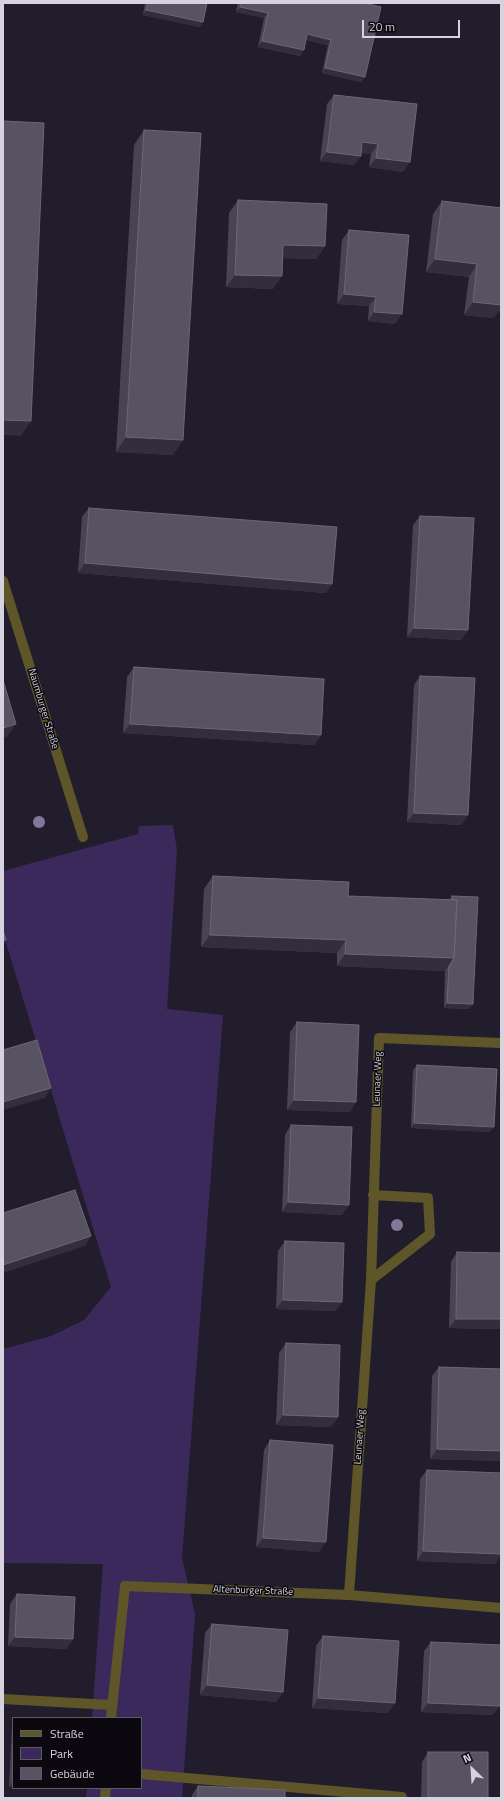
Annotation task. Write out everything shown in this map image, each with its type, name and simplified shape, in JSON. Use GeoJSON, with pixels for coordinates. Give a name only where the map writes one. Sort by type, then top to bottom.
{"type":"FeatureCollection","features":[{"type":"Feature","properties":{"kind":"street","name":"Naumburger Straße"},"geometry":{"type":"LineString","coordinates":[[3,581],[84,837]]}},
{"type":"Feature","properties":{"kind":"street","name":"Leunaer Weg"},"geometry":{"type":"LineString","coordinates":[[349,1595],[371,1280],[379,1038],[501,1043]]}},
{"type":"Feature","properties":{"kind":"street"},"geometry":{"type":"LineString","coordinates":[[371,1280],[430,1234],[428,1198],[374,1195]]}},
{"type":"Feature","properties":{"kind":"street","name":"Altenburger Straße"},"geometry":{"type":"LineString","coordinates":[[111,1717],[125,1586],[349,1595],[501,1608]]}},
{"type":"Feature","properties":{"kind":"street"},"geometry":{"type":"LineString","coordinates":[[3,1699],[112,1705]]}},
{"type":"Feature","properties":{"kind":"street"},"geometry":{"type":"LineString","coordinates":[[142,1774],[402,1797]]}},
{"type":"Feature","properties":{"kind":"green space"},"geometry":{"type":"Polygon","coordinates":[[[173,825],[177,850],[167,1009],[223,1015],[182,1558],[195,1614],[182,1798],[86,1798],[87,1789],[142,1789],[142,1717],[92,1717],[103,1564],[3,1563],[3,1349],[51,1336],[84,1320],[111,1287],[3,933],[3,871],[138,834],[139,826],[173,825]]]}},
{"type":"Feature","properties":{"kind":"building"},"geometry":{"type":"Polygon","coordinates":[[[148,3],[207,3],[203,22],[146,10],[148,3]]]}},
{"type":"Feature","properties":{"kind":"building"},"geometry":{"type":"Polygon","coordinates":[[[241,3],[365,3],[381,7],[365,77],[325,68],[331,40],[307,34],[304,50],[262,41],[268,13],[240,7],[241,3]]]}},
{"type":"Feature","properties":{"kind":"building"},"geometry":{"type":"Polygon","coordinates":[[[334,95],[417,104],[410,162],[376,158],[378,144],[362,142],[361,156],[327,152],[334,95]]]}},
{"type":"Feature","properties":{"kind":"building"},"geometry":{"type":"Polygon","coordinates":[[[3,121],[44,123],[31,421],[3,420],[3,121]]]}},
{"type":"Feature","properties":{"kind":"building"},"geometry":{"type":"Polygon","coordinates":[[[144,130],[201,133],[183,440],[126,437],[144,130]]]}},
{"type":"Feature","properties":{"kind":"building"},"geometry":{"type":"Polygon","coordinates":[[[238,200],[327,204],[325,246],[283,245],[282,276],[235,275],[238,200]]]}},
{"type":"Feature","properties":{"kind":"building"},"geometry":{"type":"Polygon","coordinates":[[[442,201],[501,208],[501,305],[473,302],[477,264],[435,259],[442,201]]]}},
{"type":"Feature","properties":{"kind":"building"},"geometry":{"type":"Polygon","coordinates":[[[349,230],[409,235],[402,314],[374,312],[376,297],[344,294],[349,230]]]}},
{"type":"Feature","properties":{"kind":"building"},"geometry":{"type":"Polygon","coordinates":[[[89,508],[337,527],[332,584],[85,563],[89,508]]]}},
{"type":"Feature","properties":{"kind":"building"},"geometry":{"type":"Polygon","coordinates":[[[420,516],[474,518],[468,630],[414,628],[420,516]]]}},
{"type":"Feature","properties":{"kind":"building"},"geometry":{"type":"Polygon","coordinates":[[[134,667],[324,679],[321,735],[130,724],[134,667]]]}},
{"type":"Feature","properties":{"kind":"building"},"geometry":{"type":"Polygon","coordinates":[[[420,676],[475,678],[468,815],[414,813],[420,676]]]}},
{"type":"Feature","properties":{"kind":"building"},"geometry":{"type":"Polygon","coordinates":[[[3,680],[16,724],[3,728],[3,680]]]}},
{"type":"Feature","properties":{"kind":"building"},"geometry":{"type":"Polygon","coordinates":[[[213,876],[349,882],[348,896],[457,900],[454,958],[345,954],[346,940],[210,935],[213,876]]]}},
{"type":"Feature","properties":{"kind":"building"},"geometry":{"type":"Polygon","coordinates":[[[452,896],[478,897],[473,1004],[447,1003],[449,966],[454,958],[457,900],[452,900],[452,896]]]}},
{"type":"Feature","properties":{"kind":"building"},"geometry":{"type":"Polygon","coordinates":[[[3,930],[6,940],[3,941],[3,930]]]}},
{"type":"Feature","properties":{"kind":"building"},"geometry":{"type":"Polygon","coordinates":[[[297,1022],[359,1025],[356,1102],[294,1100],[297,1022]]]}},
{"type":"Feature","properties":{"kind":"building"},"geometry":{"type":"Polygon","coordinates":[[[37,1040],[51,1088],[3,1102],[3,1050],[37,1040]]]}},
{"type":"Feature","properties":{"kind":"building"},"geometry":{"type":"Polygon","coordinates":[[[417,1065],[497,1069],[494,1127],[414,1123],[417,1065]]]}},
{"type":"Feature","properties":{"kind":"building"},"geometry":{"type":"Polygon","coordinates":[[[291,1125],[352,1127],[349,1205],[288,1202],[291,1125]]]}},
{"type":"Feature","properties":{"kind":"building"},"geometry":{"type":"Polygon","coordinates":[[[75,1190],[91,1236],[3,1265],[3,1213],[75,1190]]]}},
{"type":"Feature","properties":{"kind":"building"},"geometry":{"type":"Polygon","coordinates":[[[285,1241],[344,1243],[342,1302],[283,1300],[285,1241]]]}},
{"type":"Feature","properties":{"kind":"building"},"geometry":{"type":"Polygon","coordinates":[[[457,1252],[501,1253],[501,1319],[456,1319],[457,1252]]]}},
{"type":"Feature","properties":{"kind":"building"},"geometry":{"type":"Polygon","coordinates":[[[286,1343],[340,1345],[338,1417],[283,1415],[286,1343]]]}},
{"type":"Feature","properties":{"kind":"building"},"geometry":{"type":"Polygon","coordinates":[[[439,1367],[501,1369],[501,1451],[437,1449],[439,1367]]]}},
{"type":"Feature","properties":{"kind":"building"},"geometry":{"type":"Polygon","coordinates":[[[270,1440],[333,1445],[326,1542],[263,1538],[270,1440]]]}},
{"type":"Feature","properties":{"kind":"building"},"geometry":{"type":"Polygon","coordinates":[[[427,1470],[501,1473],[501,1554],[423,1551],[427,1470]]]}},
{"type":"Feature","properties":{"kind":"building"},"geometry":{"type":"Polygon","coordinates":[[[17,1594],[75,1597],[73,1639],[15,1637],[17,1594]]]}},
{"type":"Feature","properties":{"kind":"building"},"geometry":{"type":"Polygon","coordinates":[[[212,1624],[288,1630],[283,1692],[207,1685],[212,1624]]]}},
{"type":"Feature","properties":{"kind":"building"},"geometry":{"type":"Polygon","coordinates":[[[323,1636],[399,1641],[395,1703],[318,1698],[323,1636]]]}},
{"type":"Feature","properties":{"kind":"building"},"geometry":{"type":"Polygon","coordinates":[[[431,1642],[501,1645],[500,1706],[428,1703],[431,1642]]]}},
{"type":"Feature","properties":{"kind":"building"},"geometry":{"type":"Polygon","coordinates":[[[428,1752],[488,1752],[488,1798],[428,1798],[428,1752]]]}},
{"type":"Feature","properties":{"kind":"building"},"geometry":{"type":"Polygon","coordinates":[[[198,1786],[285,1790],[285,1798],[198,1798],[198,1786]]]}}]}
